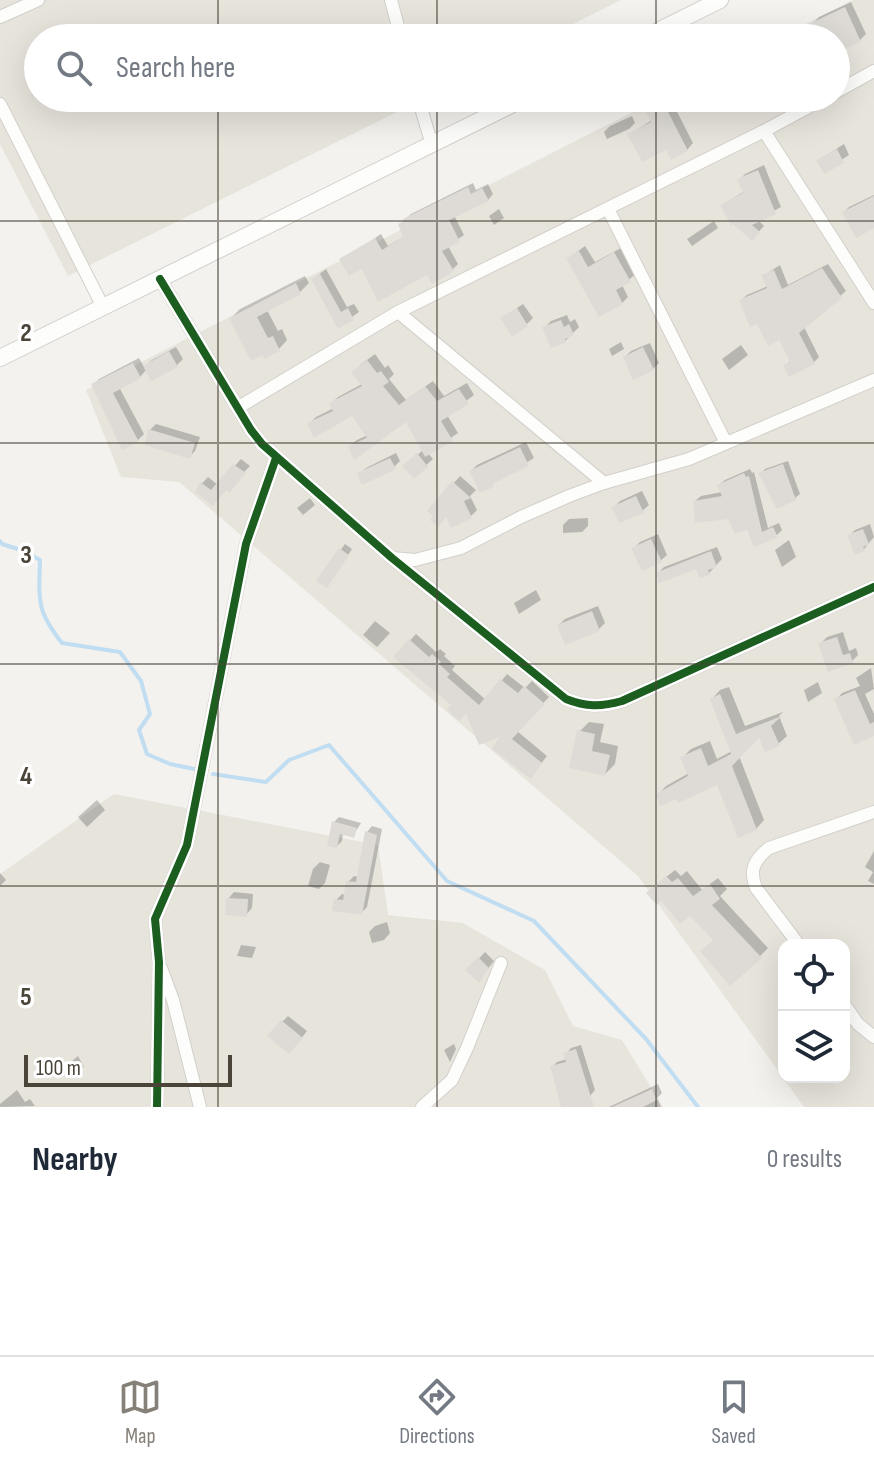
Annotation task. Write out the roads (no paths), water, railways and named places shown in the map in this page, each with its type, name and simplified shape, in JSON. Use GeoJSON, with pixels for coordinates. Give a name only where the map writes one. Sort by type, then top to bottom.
{"type":"FeatureCollection","features":[{"type":"Feature","properties":{"kind":"street"},"geometry":{"type":"LineString","coordinates":[[0,17],[38,0]]}},
{"type":"Feature","properties":{"kind":"street"},"geometry":{"type":"LineString","coordinates":[[391,0],[397,24]]}},
{"type":"Feature","properties":{"kind":"street"},"geometry":{"type":"LineString","coordinates":[[672,24],[720,0]]}},
{"type":"Feature","properties":{"kind":"street"},"geometry":{"type":"LineString","coordinates":[[850,84],[874,71]]}},
{"type":"Feature","properties":{"kind":"street"},"geometry":{"type":"LineString","coordinates":[[0,104],[103,307]]}},
{"type":"Feature","properties":{"kind":"street"},"geometry":{"type":"LineString","coordinates":[[422,112],[432,145]]}},
{"type":"Feature","properties":{"kind":"street"},"geometry":{"type":"LineString","coordinates":[[0,358],[497,112]]}},
{"type":"Feature","properties":{"kind":"street"},"geometry":{"type":"LineString","coordinates":[[239,407],[398,312],[799,112]]}},
{"type":"Feature","properties":{"kind":"street"},"geometry":{"type":"LineString","coordinates":[[764,131],[874,303]]}},
{"type":"Feature","properties":{"kind":"street"},"geometry":{"type":"LineString","coordinates":[[608,209],[726,443]]}},
{"type":"Feature","properties":{"kind":"street"},"geometry":{"type":"LineString","coordinates":[[160,279],[251,430],[276,458],[392,558],[566,699],[582,706],[604,706],[622,701],[874,587]]}},
{"type":"Feature","properties":{"kind":"street"},"geometry":{"type":"LineString","coordinates":[[398,312],[604,483]]}},
{"type":"Feature","properties":{"kind":"street"},"geometry":{"type":"LineString","coordinates":[[392,558],[425,558],[461,548],[521,517],[604,483],[689,459],[874,380]]}},
{"type":"Feature","properties":{"kind":"street"},"geometry":{"type":"LineString","coordinates":[[157,1107],[159,962],[155,919],[187,845],[246,544],[276,458]]}},
{"type":"Feature","properties":{"kind":"street"},"geometry":{"type":"LineString","coordinates":[[794,939],[756,888],[752,878],[758,857],[769,848],[874,812]]}},
{"type":"Feature","properties":{"kind":"street"},"geometry":{"type":"LineString","coordinates":[[159,962],[173,1000],[200,1107]]}},
{"type":"Feature","properties":{"kind":"street"},"geometry":{"type":"LineString","coordinates":[[422,1107],[452,1080],[501,963]]}},
{"type":"Feature","properties":{"kind":"street"},"geometry":{"type":"LineString","coordinates":[[849,1011],[858,1024],[874,1037]]}},
{"type":"Feature","properties":{"kind":"waterway"},"geometry":{"type":"LineString","coordinates":[[0,541],[40,560],[39,586],[43,613],[62,643],[120,652],[141,681],[150,714],[139,730],[147,754],[170,764],[194,769]]}},
{"type":"Feature","properties":{"kind":"waterway"},"geometry":{"type":"LineString","coordinates":[[213,774],[266,782],[289,760],[329,745],[447,881],[534,921],[646,1039],[698,1107]]}}]}
